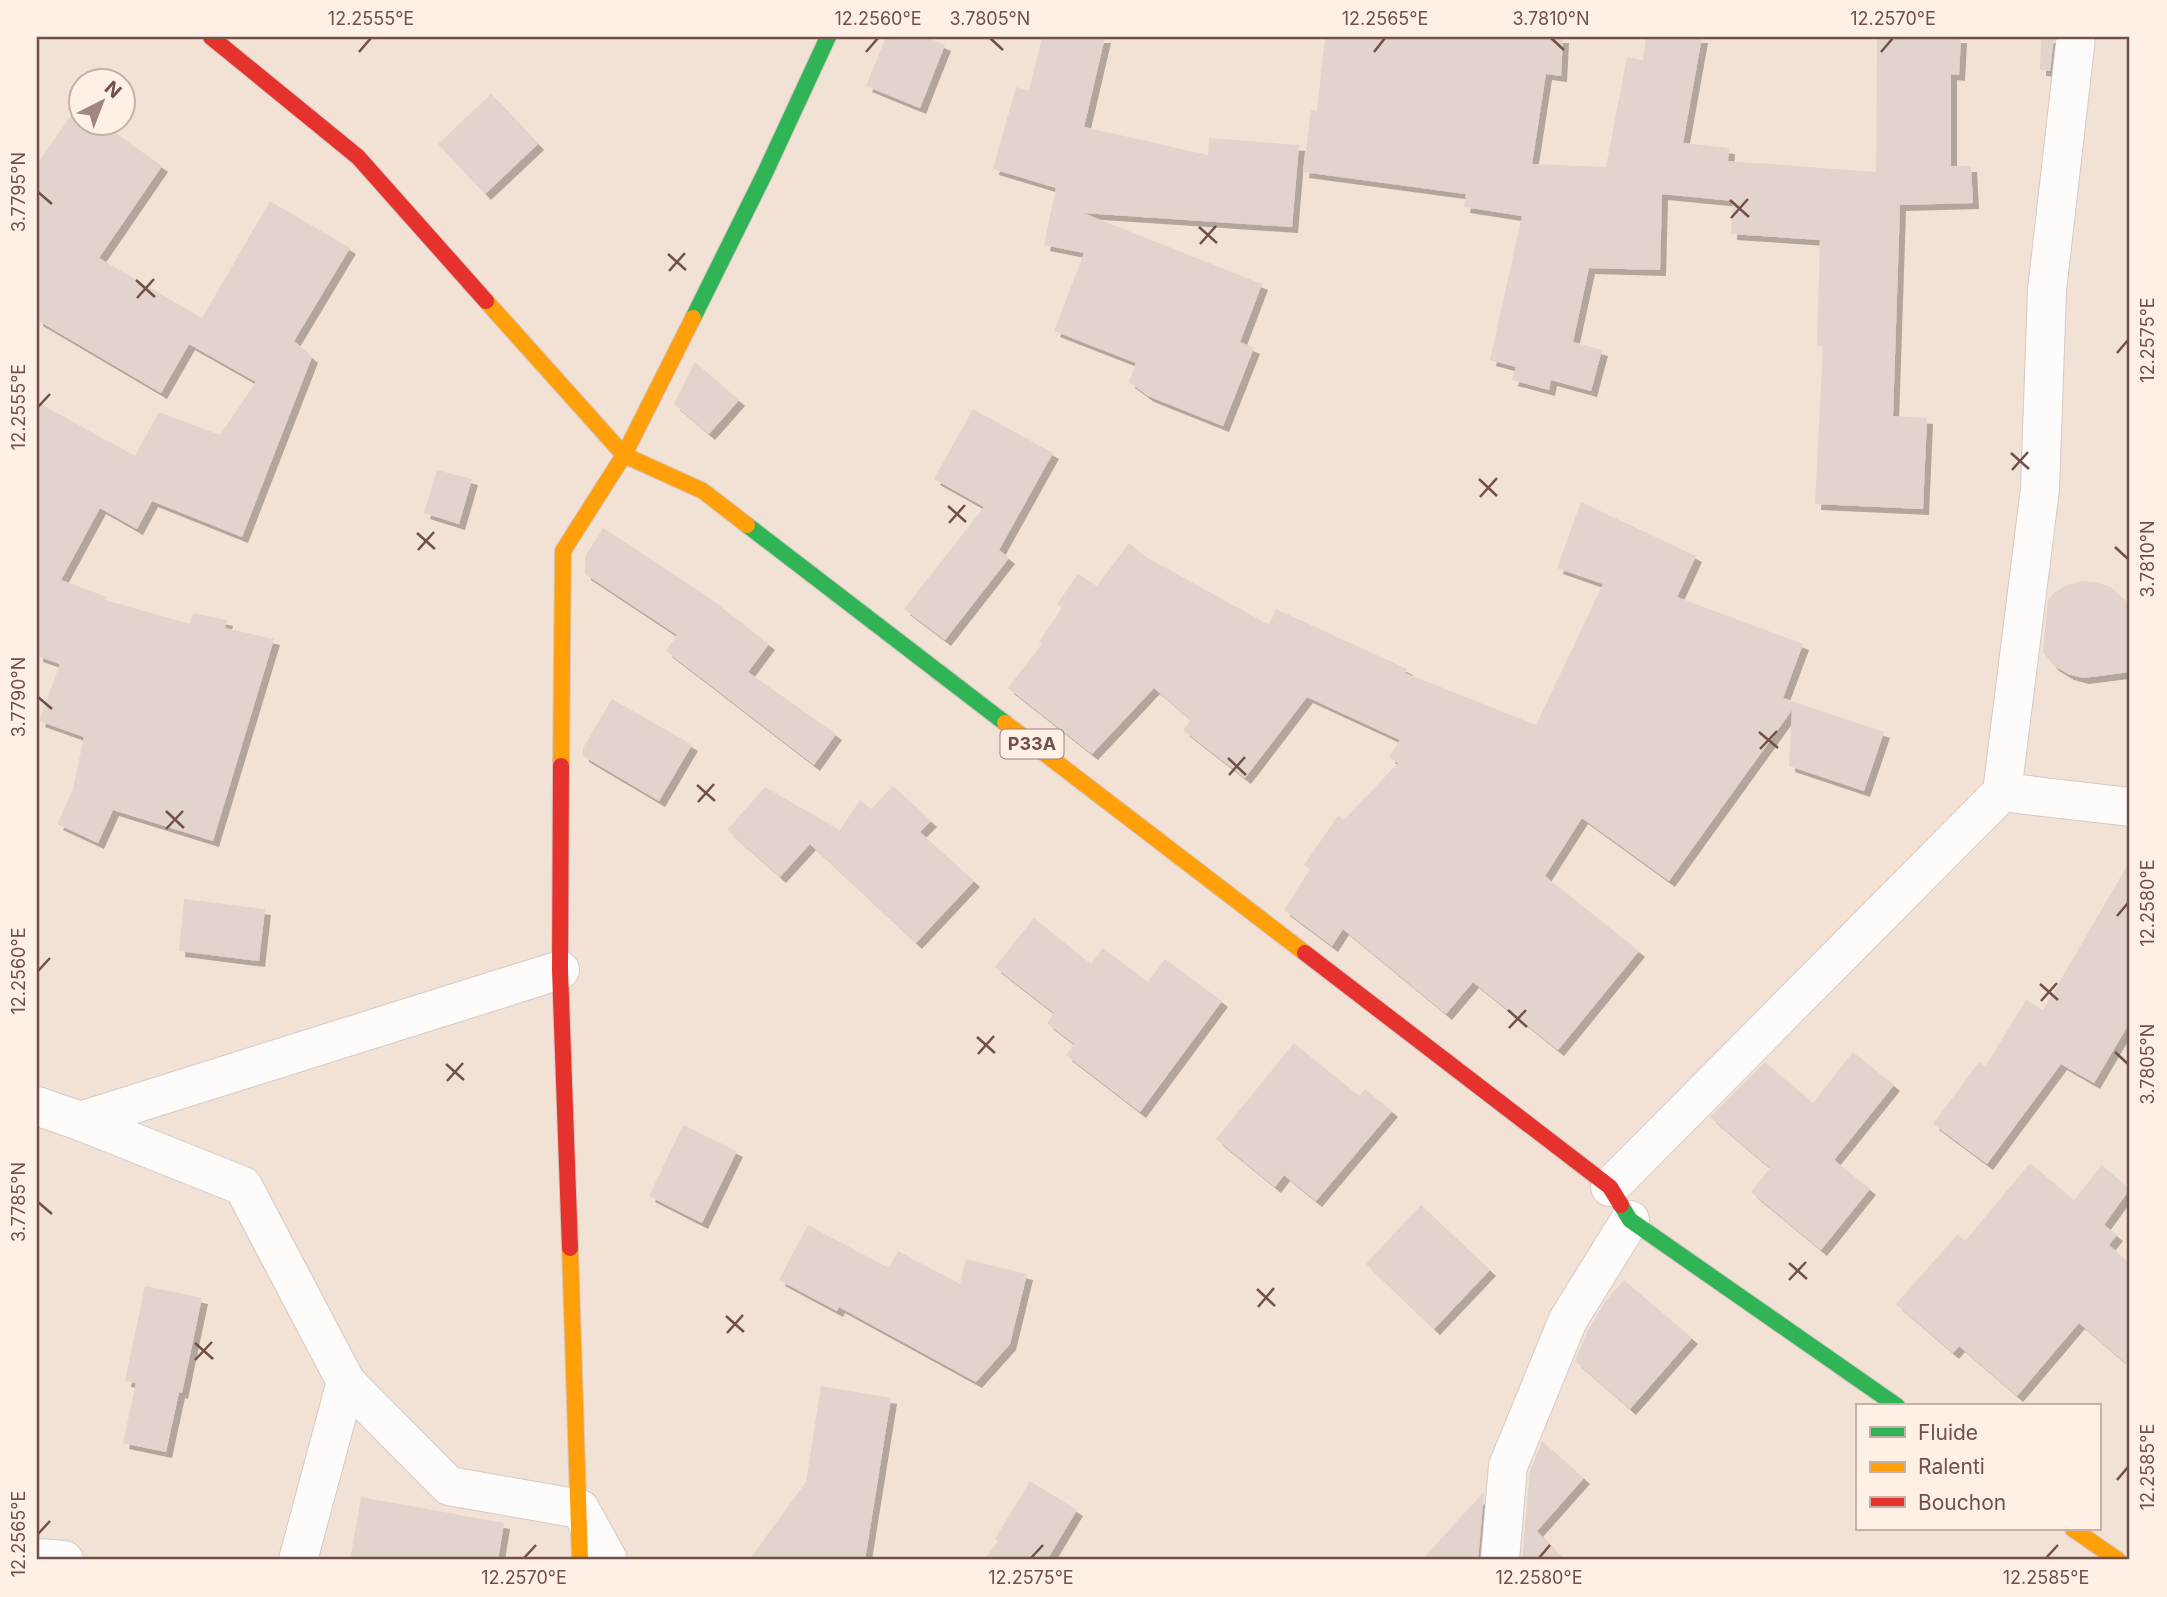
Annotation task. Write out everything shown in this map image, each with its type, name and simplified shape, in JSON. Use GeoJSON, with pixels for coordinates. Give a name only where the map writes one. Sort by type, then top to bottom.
{"type":"FeatureCollection","features":[{"type":"Feature","properties":{"kind":"main road","name":"P33A"},"geometry":{"type":"LineString","coordinates":[[211,37],[358,157],[624,455],[703,491],[1610,1187],[1630,1220],[1894,1404]]}},
{"type":"Feature","properties":{"kind":"main road"},"geometry":{"type":"LineString","coordinates":[[580,1560],[559,970],[563,551],[624,455],[765,173],[828,37]]}},
{"type":"Feature","properties":{"kind":"main road"},"geometry":{"type":"LineString","coordinates":[[2074,1530],[2118,1560]]}},
{"type":"Feature","properties":{"kind":"street"},"geometry":{"type":"LineString","coordinates":[[1610,1187],[2002,792],[2040,489],[2047,290],[2076,37]]}},
{"type":"Feature","properties":{"kind":"street"},"geometry":{"type":"LineString","coordinates":[[2002,792],[2130,807]]}},
{"type":"Feature","properties":{"kind":"street"},"geometry":{"type":"LineString","coordinates":[[80,1121],[559,970]]}},
{"type":"Feature","properties":{"kind":"street"},"geometry":{"type":"LineString","coordinates":[[37,1106],[243,1186],[346,1382],[449,1486],[580,1509],[608,1560]]}},
{"type":"Feature","properties":{"kind":"street"},"geometry":{"type":"LineString","coordinates":[[1500,1560],[1508,1466],[1568,1320],[1630,1220]]}},
{"type":"Feature","properties":{"kind":"street"},"geometry":{"type":"LineString","coordinates":[[298,1560],[346,1382]]}},
{"type":"Feature","properties":{"kind":"street"},"geometry":{"type":"LineString","coordinates":[[37,1558],[64,1560]]}},
{"type":"Feature","properties":{"kind":"shaded area"},"geometry":{"type":"Polygon","coordinates":[[[37,37],[2130,37],[2130,1560],[37,1560],[37,37]]]}},
{"type":"Feature","properties":{"kind":"building"},"geometry":{"type":"Polygon","coordinates":[[[886,37],[926,37],[945,45],[920,108],[866,86],[886,37]]]}},
{"type":"Feature","properties":{"kind":"building"},"geometry":{"type":"Polygon","coordinates":[[[1042,37],[1105,37],[1084,127],[1208,155],[1209,138],[1299,145],[1292,227],[1083,213],[1262,284],[1240,342],[1254,348],[1223,426],[1148,396],[1129,382],[1136,363],[1054,331],[1084,253],[1044,245],[1056,188],[993,169],[1016,87],[1029,91],[1042,37]]]}},
{"type":"Feature","properties":{"kind":"building"},"geometry":{"type":"Polygon","coordinates":[[[1325,37],[1563,37],[1561,76],[1546,74],[1532,164],[1606,167],[1627,57],[1643,60],[1646,37],[1702,37],[1683,143],[1729,148],[1728,161],[1876,172],[1877,37],[1961,37],[1959,75],[1951,74],[1951,166],[1971,166],[1973,203],[1900,205],[1893,416],[1927,418],[1923,509],[1815,504],[1823,346],[1817,346],[1820,240],[1731,234],[1733,201],[1662,194],[1660,270],[1589,268],[1573,342],[1602,350],[1591,391],[1551,380],[1549,390],[1512,380],[1516,367],[1490,360],[1522,216],[1464,207],[1466,194],[1303,172],[1311,110],[1317,111],[1325,37]]]}},
{"type":"Feature","properties":{"kind":"building"},"geometry":{"type":"Polygon","coordinates":[[[2041,37],[2054,37],[2050,71],[2040,70],[2041,37]]]}},
{"type":"Feature","properties":{"kind":"building"},"geometry":{"type":"Polygon","coordinates":[[[491,94],[538,144],[485,194],[438,144],[491,94]]]}},
{"type":"Feature","properties":{"kind":"building"},"geometry":{"type":"Polygon","coordinates":[[[66,123],[66,136],[120,136],[162,166],[99,258],[202,318],[270,201],[350,248],[294,341],[312,357],[242,537],[152,501],[137,529],[100,508],[61,580],[107,597],[105,600],[190,624],[193,613],[227,620],[225,628],[274,639],[213,841],[113,810],[98,843],[57,824],[73,789],[84,737],[39,721],[60,664],[37,656],[37,402],[135,456],[159,412],[220,435],[256,382],[189,344],[161,393],[37,320],[37,164],[66,123]]]}},
{"type":"Feature","properties":{"kind":"building"},"geometry":{"type":"Polygon","coordinates":[[[695,362],[739,400],[709,434],[674,404],[695,362]]]}},
{"type":"Feature","properties":{"kind":"building"},"geometry":{"type":"Polygon","coordinates":[[[973,409],[1053,453],[999,550],[1009,558],[945,640],[904,609],[984,507],[934,479],[973,409]]]}},
{"type":"Feature","properties":{"kind":"building"},"geometry":{"type":"Polygon","coordinates":[[[437,470],[472,479],[459,524],[424,513],[437,470]]]}},
{"type":"Feature","properties":{"kind":"building"},"geometry":{"type":"Polygon","coordinates":[[[1581,502],[1696,556],[1677,597],[1803,644],[1783,698],[1884,732],[1864,791],[1789,766],[1792,710],[1669,881],[1582,818],[1545,876],[1639,951],[1558,1050],[1473,982],[1446,1014],[1343,929],[1332,946],[1284,910],[1310,869],[1304,865],[1338,816],[1344,820],[1398,763],[1389,757],[1400,740],[1307,697],[1245,778],[1183,730],[1191,720],[1154,688],[1092,754],[1008,688],[1042,644],[1039,642],[1062,608],[1057,604],[1078,574],[1097,586],[1129,543],[1146,557],[1269,625],[1276,609],[1407,669],[1405,673],[1536,725],[1603,584],[1557,568],[1581,502]]]}},
{"type":"Feature","properties":{"kind":"building"},"geometry":{"type":"Polygon","coordinates":[[[603,528],[707,596],[769,644],[748,672],[836,734],[814,765],[666,651],[677,635],[585,574],[585,557],[603,528]]]}},
{"type":"Feature","properties":{"kind":"building"},"geometry":{"type":"Polygon","coordinates":[[[2082,581],[2111,587],[2130,605],[2130,672],[2083,678],[2068,674],[2053,665],[2043,652],[2048,600],[2067,585],[2082,581]]]}},
{"type":"Feature","properties":{"kind":"building"},"geometry":{"type":"Polygon","coordinates":[[[612,699],[692,745],[659,801],[583,756],[583,748],[612,699]]]}},
{"type":"Feature","properties":{"kind":"building"},"geometry":{"type":"Polygon","coordinates":[[[893,786],[931,821],[920,832],[974,881],[916,943],[810,844],[780,877],[727,830],[765,787],[840,830],[860,800],[871,809],[893,786]]]}},
{"type":"Feature","properties":{"kind":"building"},"geometry":{"type":"Polygon","coordinates":[[[2130,861],[2130,1022],[2094,1083],[2061,1064],[1987,1164],[1933,1124],[1979,1062],[1985,1067],[2026,1000],[2043,1010],[2130,861]]]}},
{"type":"Feature","properties":{"kind":"building"},"geometry":{"type":"Polygon","coordinates":[[[184,899],[265,909],[259,961],[179,951],[184,899]]]}},
{"type":"Feature","properties":{"kind":"building"},"geometry":{"type":"Polygon","coordinates":[[[1034,918],[1091,964],[1103,948],[1148,982],[1165,959],[1222,1001],[1140,1112],[1066,1055],[1074,1044],[1047,1023],[1054,1013],[995,967],[1034,918]]]}},
{"type":"Feature","properties":{"kind":"building"},"geometry":{"type":"Polygon","coordinates":[[[1294,1043],[1359,1096],[1365,1089],[1392,1111],[1316,1201],[1284,1175],[1275,1187],[1216,1139],[1294,1043]]]}},
{"type":"Feature","properties":{"kind":"building"},"geometry":{"type":"Polygon","coordinates":[[[1853,1052],[1894,1085],[1834,1160],[1870,1189],[1821,1250],[1751,1192],[1770,1168],[1710,1117],[1765,1062],[1813,1103],[1853,1052]]]}},
{"type":"Feature","properties":{"kind":"building"},"geometry":{"type":"Polygon","coordinates":[[[683,1125],[737,1151],[702,1223],[649,1196],[683,1125]]]}},
{"type":"Feature","properties":{"kind":"building"},"geometry":{"type":"Polygon","coordinates":[[[2030,1163],[2074,1200],[2102,1165],[2130,1189],[2104,1225],[2117,1235],[2109,1245],[2130,1264],[2130,1367],[2079,1323],[2017,1396],[1959,1346],[1953,1353],[1896,1304],[1958,1234],[1965,1241],[2030,1163]]]}},
{"type":"Feature","properties":{"kind":"building"},"geometry":{"type":"Polygon","coordinates":[[[1421,1205],[1490,1270],[1434,1329],[1366,1264],[1421,1205]]]}},
{"type":"Feature","properties":{"kind":"building"},"geometry":{"type":"Polygon","coordinates":[[[808,1225],[889,1268],[898,1251],[960,1284],[966,1259],[1027,1274],[1010,1344],[976,1382],[839,1307],[837,1311],[779,1280],[808,1225]]]}},
{"type":"Feature","properties":{"kind":"building"},"geometry":{"type":"Polygon","coordinates":[[[1624,1280],[1692,1338],[1630,1409],[1575,1361],[1588,1330],[1605,1302],[1624,1280]]]}},
{"type":"Feature","properties":{"kind":"building"},"geometry":{"type":"Polygon","coordinates":[[[145,1286],[202,1298],[182,1393],[179,1392],[166,1452],[123,1443],[136,1383],[125,1381],[145,1286]]]}},
{"type":"Feature","properties":{"kind":"building"},"geometry":{"type":"Polygon","coordinates":[[[821,1386],[891,1398],[865,1560],[749,1560],[806,1482],[821,1386]]]}},
{"type":"Feature","properties":{"kind":"building"},"geometry":{"type":"Polygon","coordinates":[[[1542,1441],[1584,1478],[1537,1531],[1564,1560],[1522,1560],[1530,1471],[1542,1441]]]}},
{"type":"Feature","properties":{"kind":"building"},"geometry":{"type":"Polygon","coordinates":[[[1030,1481],[1077,1510],[1047,1560],[984,1560],[998,1541],[995,1539],[1030,1481]]]}},
{"type":"Feature","properties":{"kind":"building"},"geometry":{"type":"Polygon","coordinates":[[[1484,1492],[1478,1560],[1422,1560],[1458,1520],[1484,1492]]]}},
{"type":"Feature","properties":{"kind":"building"},"geometry":{"type":"Polygon","coordinates":[[[361,1497],[504,1523],[498,1560],[350,1560],[361,1497]]]}},
{"type":"Feature","properties":{"kind":"traffic: fast"},"geometry":{"type":"LineString","coordinates":[[693,318],[765,173],[828,37]]}},
{"type":"Feature","properties":{"kind":"traffic: fast"},"geometry":{"type":"LineString","coordinates":[[747,525],[1005,723]]}},
{"type":"Feature","properties":{"kind":"traffic: fast"},"geometry":{"type":"LineString","coordinates":[[1621,1205],[1630,1220],[1894,1404]]}},
{"type":"Feature","properties":{"kind":"traffic: slow"},"geometry":{"type":"LineString","coordinates":[[486,301],[624,455],[703,491],[747,525]]}},
{"type":"Feature","properties":{"kind":"traffic: slow"},"geometry":{"type":"LineString","coordinates":[[561,766],[563,551],[624,455],[693,318]]}},
{"type":"Feature","properties":{"kind":"traffic: slow"},"geometry":{"type":"LineString","coordinates":[[1005,723],[1305,953]]}},
{"type":"Feature","properties":{"kind":"traffic: slow"},"geometry":{"type":"LineString","coordinates":[[570,1248],[580,1560]]}},
{"type":"Feature","properties":{"kind":"traffic: slow"},"geometry":{"type":"LineString","coordinates":[[2074,1530],[2118,1560]]}},
{"type":"Feature","properties":{"kind":"traffic: jam"},"geometry":{"type":"LineString","coordinates":[[211,37],[358,157],[486,301]]}},
{"type":"Feature","properties":{"kind":"traffic: jam"},"geometry":{"type":"LineString","coordinates":[[561,766],[560,970],[570,1248]]}},
{"type":"Feature","properties":{"kind":"traffic: jam"},"geometry":{"type":"LineString","coordinates":[[1305,953],[1610,1187],[1621,1205]]}}]}
